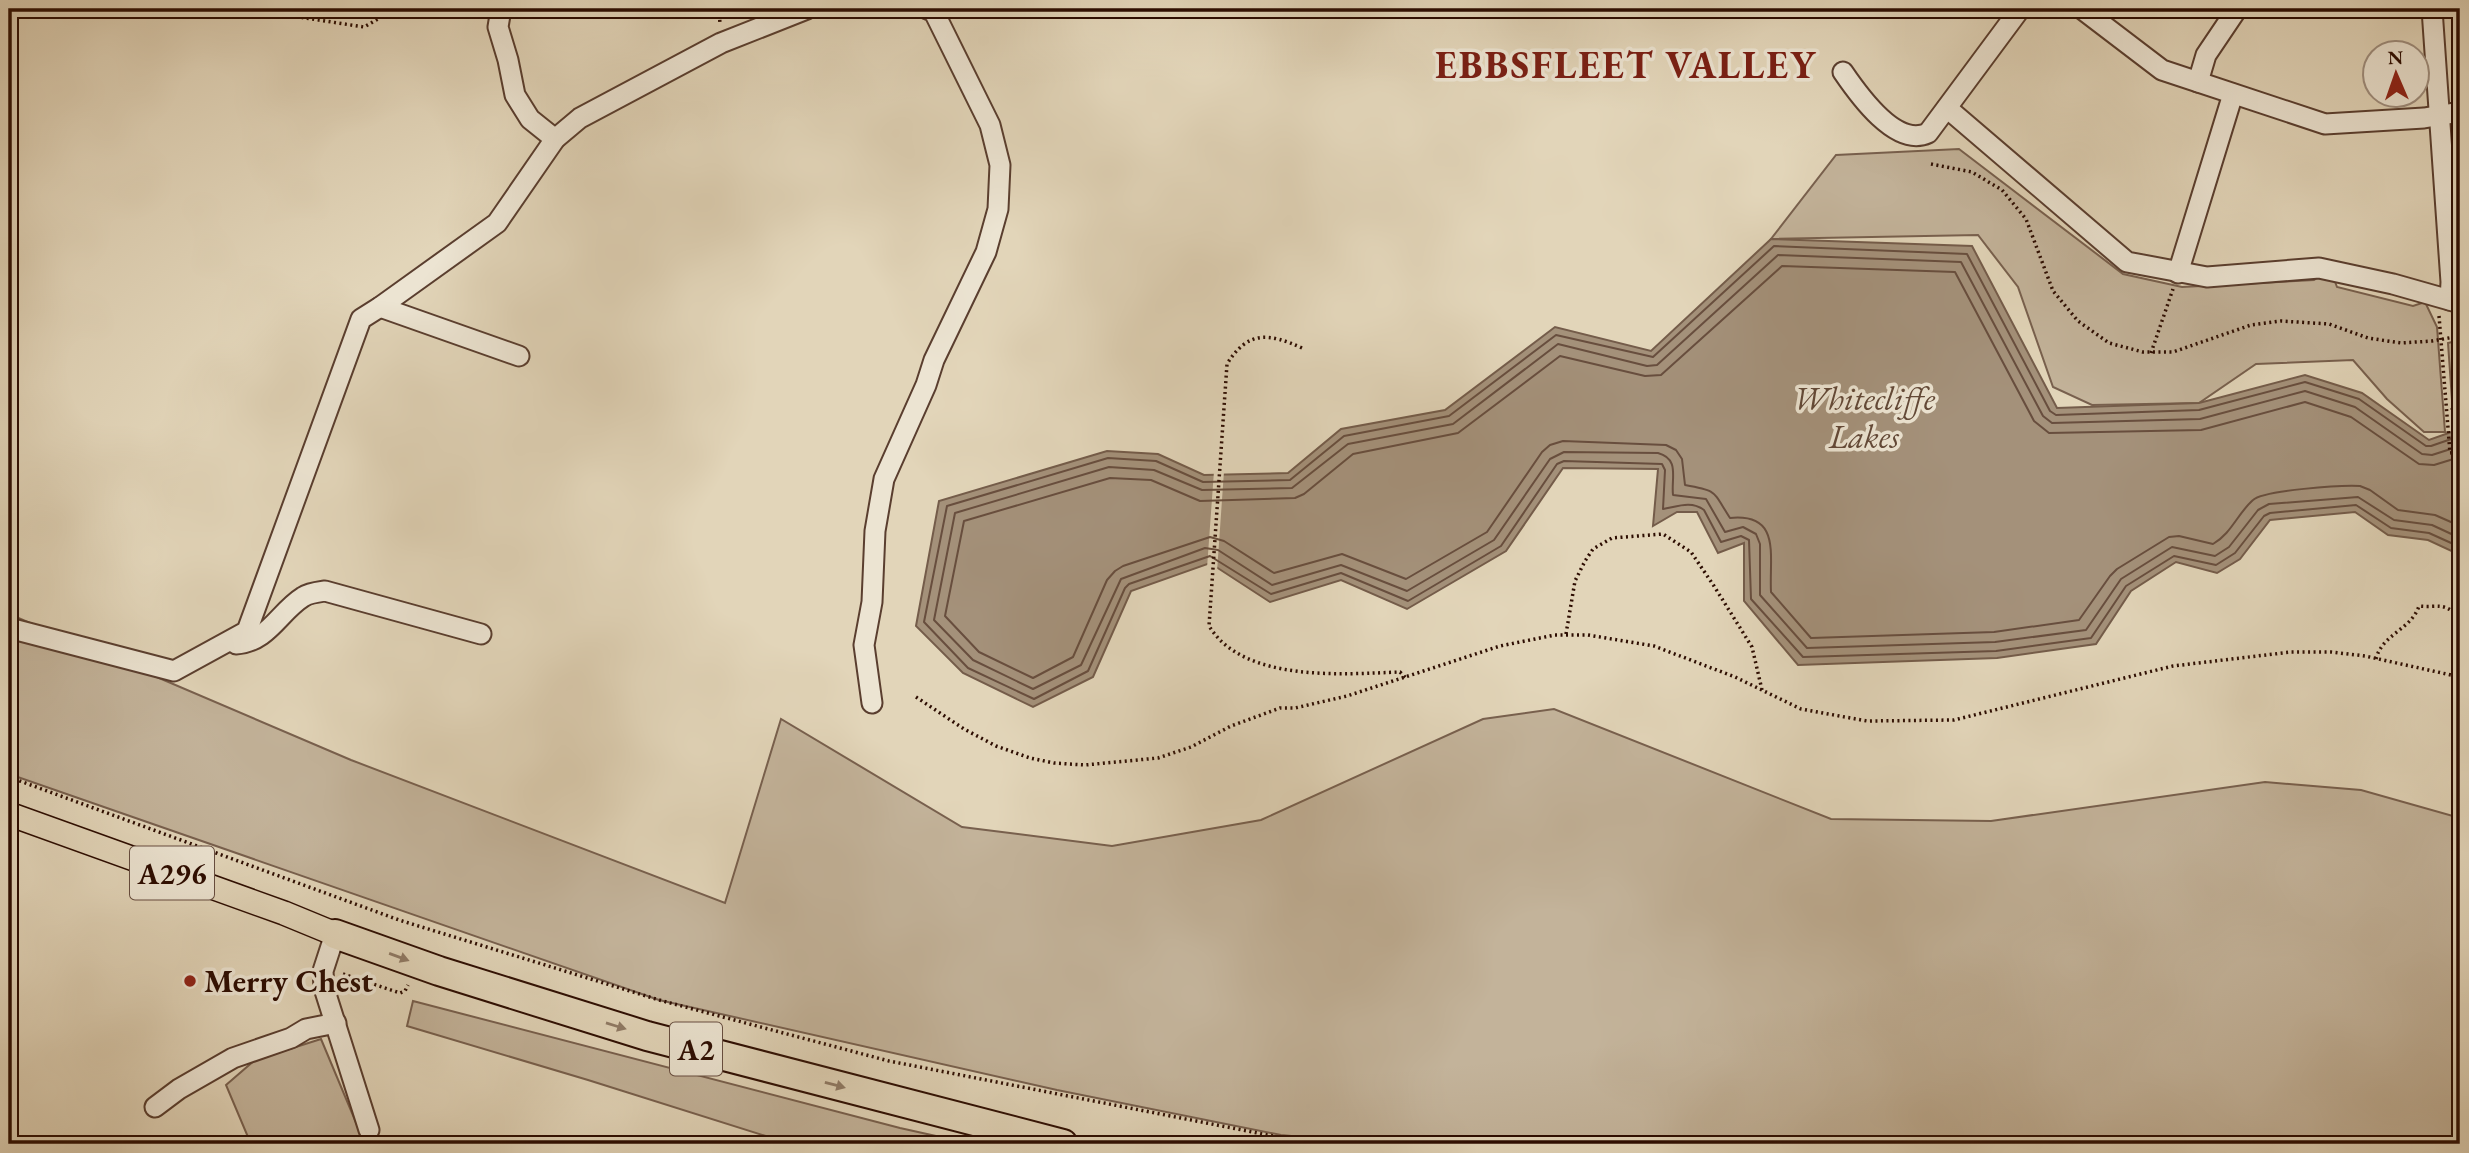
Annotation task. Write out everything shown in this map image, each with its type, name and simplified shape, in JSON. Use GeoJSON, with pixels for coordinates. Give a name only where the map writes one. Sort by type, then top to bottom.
{"type":"FeatureCollection","features":[{"type":"Feature","properties":{"kind":"highway","name":"A2"},"geometry":{"type":"LineString","coordinates":[[335,934],[439,971],[647,1035],[1063,1144]]}},
{"type":"Feature","properties":{"kind":"main road","name":"A296"},"geometry":{"type":"LineString","coordinates":[[9,814],[335,934]]}},
{"type":"Feature","properties":{"kind":"street"},"geometry":{"type":"LineString","coordinates":[[501,9],[498,27],[515,95],[530,119],[555,139]]}},
{"type":"Feature","properties":{"kind":"street"},"geometry":{"type":"LineString","coordinates":[[9,628],[174,671],[247,631],[360,319],[497,223],[555,139],[580,118],[697,62],[721,43],[807,9]]}},
{"type":"Feature","properties":{"kind":"street"},"geometry":{"type":"LineString","coordinates":[[872,703],[864,645],[872,602],[875,531],[884,480],[926,385],[934,360],[986,252],[996,223],[999,201],[999,156],[986,113],[934,12],[927,9]]}},
{"type":"Feature","properties":{"kind":"street"},"geometry":{"type":"LineString","coordinates":[[1843,72],[1861,99],[1880,118],[1899,130],[1917,136],[1928,133],[2020,9]]}},
{"type":"Feature","properties":{"kind":"street"},"geometry":{"type":"LineString","coordinates":[[2082,9],[2162,69],[2328,124],[2424,118],[2460,112]]}},
{"type":"Feature","properties":{"kind":"street"},"geometry":{"type":"LineString","coordinates":[[2198,82],[2206,55],[2236,9]]}},
{"type":"Feature","properties":{"kind":"street"},"geometry":{"type":"LineString","coordinates":[[1947,108],[2127,262],[2178,273],[2220,276],[2319,268],[2455,301],[2451,282],[2432,9]]}},
{"type":"Feature","properties":{"kind":"street"},"geometry":{"type":"LineString","coordinates":[[2178,273],[2233,94]]}},
{"type":"Feature","properties":{"kind":"street"},"geometry":{"type":"LineString","coordinates":[[380,307],[519,356]]}},
{"type":"Feature","properties":{"kind":"street"},"geometry":{"type":"LineString","coordinates":[[222,644],[243,643],[265,634],[303,597],[325,591],[481,634]]}},
{"type":"Feature","properties":{"kind":"street"},"geometry":{"type":"LineString","coordinates":[[335,934],[323,977],[324,992],[369,1130]]}},
{"type":"Feature","properties":{"kind":"street"},"geometry":{"type":"LineString","coordinates":[[156,1107],[179,1089],[233,1058],[291,1038],[302,1030],[336,1023]]}},
{"type":"Feature","properties":{"kind":"path"},"geometry":{"type":"LineString","coordinates":[[247,9],[364,27],[395,9]]}},
{"type":"Feature","properties":{"kind":"path"},"geometry":{"type":"LineString","coordinates":[[1931,163],[1972,172],[2002,190],[2026,219],[2053,291],[2078,321],[2109,343],[2151,353],[2173,352],[2252,325],[2281,321],[2329,324],[2368,338],[2401,343],[2460,336]]}},
{"type":"Feature","properties":{"kind":"path"},"geometry":{"type":"LineString","coordinates":[[2151,353],[2178,273]]}},
{"type":"Feature","properties":{"kind":"path"},"geometry":{"type":"LineString","coordinates":[[1302,348],[1275,337],[1264,336],[1248,341],[1233,354],[1227,365],[1210,628],[1244,656],[1270,667],[1343,674],[1399,672],[1406,678]]}},
{"type":"Feature","properties":{"kind":"path"},"geometry":{"type":"LineString","coordinates":[[2441,340],[2450,453],[2460,452]]}},
{"type":"Feature","properties":{"kind":"path"},"geometry":{"type":"LineString","coordinates":[[2460,404],[2452,405],[2454,429],[2460,428]]}},
{"type":"Feature","properties":{"kind":"path"},"geometry":{"type":"LineString","coordinates":[[1566,635],[1575,581],[1593,549],[1612,538],[1662,534],[1691,552],[1714,586],[1752,647],[1762,690]]}},
{"type":"Feature","properties":{"kind":"path"},"geometry":{"type":"LineString","coordinates":[[2376,659],[2382,644],[2412,620],[2418,606],[2441,605],[2460,618]]}},
{"type":"Feature","properties":{"kind":"path"},"geometry":{"type":"LineString","coordinates":[[916,697],[964,729],[996,746],[1030,758],[1085,765],[1158,758],[1191,747],[1231,726],[1280,708],[1295,708],[1348,696],[1511,643],[1566,635],[1588,635],[1654,646],[1762,690],[1801,709],[1867,721],[1954,720],[2156,670],[2194,663],[2299,652],[2330,652],[2376,659],[2460,677]]}},
{"type":"Feature","properties":{"kind":"path"},"geometry":{"type":"LineString","coordinates":[[9,777],[399,920],[659,1000],[889,1061],[1314,1144]]}},
{"type":"Feature","properties":{"kind":"path"},"geometry":{"type":"LineString","coordinates":[[2324,1144],[2380,1144]]}},
{"type":"Feature","properties":{"kind":"shaded area"},"geometry":{"type":"Polygon","coordinates":[[[1959,149],[2123,274],[2182,287],[2314,280],[2321,275],[2334,279],[2337,287],[2413,306],[2425,302],[2437,327],[2445,432],[2424,432],[2387,399],[2353,360],[2256,364],[2199,403],[2092,405],[2053,387],[2018,287],[1978,235],[1771,239],[1836,155],[1959,149]]]}},
{"type":"Feature","properties":{"kind":"shaded area"},"geometry":{"type":"Polygon","coordinates":[[[2460,340],[2460,397],[2452,400],[2448,343],[2460,340]]]}},
{"type":"Feature","properties":{"kind":"shaded area"},"geometry":{"type":"Polygon","coordinates":[[[9,614],[351,760],[725,903],[781,719],[962,827],[1112,846],[1261,820],[1483,719],[1554,709],[1831,819],[1991,821],[2265,782],[2361,790],[2460,818],[2460,1144],[1374,1144],[1281,1135],[1057,1090],[659,1000],[9,774],[9,614]]]}},
{"type":"Feature","properties":{"kind":"shaded area"},"geometry":{"type":"Polygon","coordinates":[[[413,1001],[900,1128],[972,1144],[791,1144],[407,1026],[413,1001]]]}},
{"type":"Feature","properties":{"kind":"shaded area"},"geometry":{"type":"Polygon","coordinates":[[[321,1039],[365,1144],[248,1144],[248,1137],[226,1085],[255,1060],[321,1039]]]}},
{"type":"Feature","properties":{"kind":"water","name":"Whitecliffe Lakes"},"geometry":{"type":"Polygon","coordinates":[[[1771,239],[1972,246],[2057,408],[2199,403],[2305,375],[2362,393],[2429,440],[2460,429],[2460,555],[2428,540],[2388,535],[2355,512],[2270,520],[2240,559],[2217,573],[2176,562],[2131,591],[2096,644],[1997,658],[1798,665],[1744,601],[1744,543],[1718,553],[1697,512],[1677,512],[1653,526],[1658,469],[1563,468],[1506,551],[1407,609],[1341,580],[1270,602],[1210,563],[1131,591],[1093,677],[1033,707],[963,673],[916,626],[939,501],[1107,451],[1158,454],[1204,475],[1288,473],[1341,429],[1445,410],[1555,327],[1651,351],[1771,239]]]}},
{"type":"Feature","properties":{"kind":"pier"},"geometry":{"type":"Polygon","coordinates":[[[1214,471],[1224,471],[1217,572],[1207,568],[1214,471]]]}},
{"type":"Feature","properties":{"kind":"place","name":"Merry Chest"},"geometry":{"type":"Point","coordinates":[190,981]}},
{"type":"Feature","properties":{"kind":"district","name":"EBBSFLEET VALLEY"},"geometry":{"type":"Point","coordinates":[1626,64]}}]}
